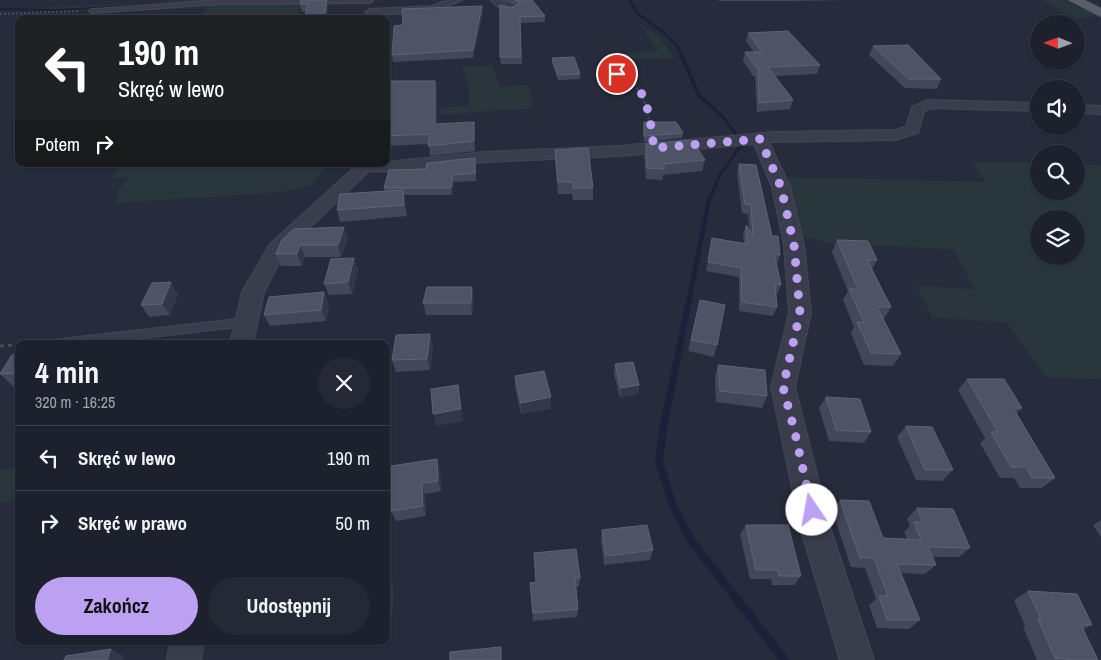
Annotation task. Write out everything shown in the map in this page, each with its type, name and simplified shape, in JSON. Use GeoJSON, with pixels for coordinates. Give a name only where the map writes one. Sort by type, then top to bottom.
{"type":"FeatureCollection","features":[{"type":"Feature","properties":{"kind":"main road"},"geometry":{"type":"LineString","coordinates":[[1075,0],[1101,13]]}},
{"type":"Feature","properties":{"kind":"main road"},"geometry":{"type":"LineString","coordinates":[[1089,0],[1101,6]]}},
{"type":"Feature","properties":{"kind":"street"},"geometry":{"type":"LineString","coordinates":[[371,8],[434,8],[457,0]]}},
{"type":"Feature","properties":{"kind":"street"},"geometry":{"type":"LineString","coordinates":[[496,0],[504,8],[513,10]]}},
{"type":"Feature","properties":{"kind":"street"},"geometry":{"type":"LineString","coordinates":[[390,167],[486,157],[654,148],[754,140],[902,134],[915,128],[917,110],[928,104],[1030,107]]}},
{"type":"Feature","properties":{"kind":"street"},"geometry":{"type":"LineString","coordinates":[[1085,109],[1101,110]]}},
{"type":"Feature","properties":{"kind":"street"},"geometry":{"type":"LineString","coordinates":[[754,140],[781,187],[794,245],[800,313],[783,387],[816,530],[857,660]]}},
{"type":"Feature","properties":{"kind":"street"},"geometry":{"type":"LineString","coordinates":[[242,340],[253,292],[276,248],[365,167]]}},
{"type":"Feature","properties":{"kind":"street"},"geometry":{"type":"LineString","coordinates":[[184,660],[186,645]]}},
{"type":"Feature","properties":{"kind":"lane"},"geometry":{"type":"LineString","coordinates":[[92,11],[222,2],[371,8]]}},
{"type":"Feature","properties":{"kind":"lane"},"geometry":{"type":"LineString","coordinates":[[87,340],[246,322]]}},
{"type":"Feature","properties":{"kind":"path"},"geometry":{"type":"LineString","coordinates":[[0,14],[92,11]]}},
{"type":"Feature","properties":{"kind":"path"},"geometry":{"type":"LineString","coordinates":[[617,74],[626,76],[636,84],[646,103],[654,148]]}},
{"type":"Feature","properties":{"kind":"path"},"geometry":{"type":"LineString","coordinates":[[0,346],[15,345]]}},
{"type":"Feature","properties":{"kind":"shaded area"},"geometry":{"type":"Polygon","coordinates":[[[169,0],[315,0],[65,11],[0,10],[0,8],[15,9],[167,2],[169,0]]]}},
{"type":"Feature","properties":{"kind":"shaded area"},"geometry":{"type":"Polygon","coordinates":[[[1043,0],[1064,0],[1097,16],[1085,17],[1085,15],[1070,15],[1043,0]]]}},
{"type":"Feature","properties":{"kind":"shaded area"},"geometry":{"type":"Polygon","coordinates":[[[303,3],[298,15],[202,15],[209,4],[303,3]]]}},
{"type":"Feature","properties":{"kind":"shaded area"},"geometry":{"type":"Polygon","coordinates":[[[638,22],[658,36],[674,58],[604,58],[602,56],[658,51],[638,22]]]}},
{"type":"Feature","properties":{"kind":"shaded area"},"geometry":{"type":"Polygon","coordinates":[[[462,66],[493,66],[499,87],[529,85],[534,108],[439,115],[439,108],[469,106],[469,89],[462,66]]]}},
{"type":"Feature","properties":{"kind":"shaded area"},"geometry":{"type":"Polygon","coordinates":[[[972,162],[1030,163],[1030,200],[1085,200],[1085,164],[1101,165],[1101,379],[1047,377],[1006,322],[933,318],[917,286],[975,289],[953,249],[833,244],[802,236],[781,177],[986,182],[972,162]]]}},
{"type":"Feature","properties":{"kind":"shaded area"},"geometry":{"type":"Polygon","coordinates":[[[120,167],[325,167],[312,185],[281,192],[117,203],[118,190],[130,177],[112,178],[120,167]]]}},
{"type":"Feature","properties":{"kind":"shaded area"},"geometry":{"type":"Polygon","coordinates":[[[15,468],[15,501],[0,503],[0,470],[15,468]]]}},
{"type":"Feature","properties":{"kind":"building"},"geometry":{"type":"Polygon","coordinates":[[[301,0],[327,0],[325,15],[305,15],[308,4],[300,4],[301,0]]]}},
{"type":"Feature","properties":{"kind":"building"},"geometry":{"type":"Polygon","coordinates":[[[515,0],[532,0],[545,16],[520,17],[521,57],[500,57],[500,5],[511,8],[521,3],[515,0]]]}},
{"type":"Feature","properties":{"kind":"building"},"geometry":{"type":"Polygon","coordinates":[[[482,6],[473,50],[392,55],[394,26],[403,25],[402,9],[482,6]]]}},
{"type":"Feature","properties":{"kind":"building"},"geometry":{"type":"Polygon","coordinates":[[[788,31],[820,65],[768,67],[793,100],[759,103],[758,67],[755,67],[745,52],[762,52],[748,33],[788,31]]]}},
{"type":"Feature","properties":{"kind":"building"},"geometry":{"type":"Polygon","coordinates":[[[908,45],[941,79],[909,79],[873,46],[908,45]]]}},
{"type":"Feature","properties":{"kind":"building"},"geometry":{"type":"Polygon","coordinates":[[[574,57],[580,74],[558,75],[552,58],[574,57]]]}},
{"type":"Feature","properties":{"kind":"building"},"geometry":{"type":"Polygon","coordinates":[[[390,81],[435,81],[435,124],[474,122],[474,141],[428,146],[430,134],[390,136],[390,81]]]}},
{"type":"Feature","properties":{"kind":"building"},"geometry":{"type":"Polygon","coordinates":[[[644,122],[676,122],[683,133],[644,136],[644,122]]]}},
{"type":"Feature","properties":{"kind":"building"},"geometry":{"type":"Polygon","coordinates":[[[692,140],[705,160],[664,164],[664,169],[647,168],[646,144],[692,140]]]}},
{"type":"Feature","properties":{"kind":"building"},"geometry":{"type":"Polygon","coordinates":[[[588,148],[593,188],[573,188],[573,182],[558,182],[555,150],[588,148]]]}},
{"type":"Feature","properties":{"kind":"building"},"geometry":{"type":"Polygon","coordinates":[[[475,158],[475,173],[453,175],[451,188],[384,188],[389,170],[426,169],[427,163],[475,158]]]}},
{"type":"Feature","properties":{"kind":"building"},"geometry":{"type":"Polygon","coordinates":[[[739,164],[756,165],[772,236],[778,236],[780,255],[774,254],[781,285],[775,284],[777,307],[742,302],[741,268],[708,262],[712,238],[747,244],[746,225],[753,236],[751,205],[745,204],[739,164]]]}},
{"type":"Feature","properties":{"kind":"building"},"geometry":{"type":"Polygon","coordinates":[[[403,190],[404,205],[337,210],[340,194],[403,190]]]}},
{"type":"Feature","properties":{"kind":"building"},"geometry":{"type":"Polygon","coordinates":[[[344,227],[338,245],[300,245],[297,254],[276,254],[282,240],[294,229],[344,227]]]}},
{"type":"Feature","properties":{"kind":"building"},"geometry":{"type":"Polygon","coordinates":[[[837,240],[868,241],[877,260],[867,260],[891,307],[877,307],[901,354],[871,353],[857,322],[864,322],[849,289],[858,289],[837,240]]]}},
{"type":"Feature","properties":{"kind":"building"},"geometry":{"type":"Polygon","coordinates":[[[354,258],[348,282],[324,284],[331,259],[354,258]]]}},
{"type":"Feature","properties":{"kind":"building"},"geometry":{"type":"Polygon","coordinates":[[[171,282],[162,304],[141,305],[152,283],[171,282]]]}},
{"type":"Feature","properties":{"kind":"building"},"geometry":{"type":"Polygon","coordinates":[[[427,287],[472,287],[471,303],[423,303],[427,287]]]}},
{"type":"Feature","properties":{"kind":"building"},"geometry":{"type":"Polygon","coordinates":[[[324,292],[321,310],[264,315],[269,297],[324,292]]]}},
{"type":"Feature","properties":{"kind":"building"},"geometry":{"type":"Polygon","coordinates":[[[700,300],[725,305],[717,345],[691,340],[700,300]]]}},
{"type":"Feature","properties":{"kind":"building"},"geometry":{"type":"Polygon","coordinates":[[[430,334],[427,359],[392,360],[396,335],[430,334]]]}},
{"type":"Feature","properties":{"kind":"building"},"geometry":{"type":"Polygon","coordinates":[[[12,355],[15,355],[15,373],[0,374],[12,355]]]}},
{"type":"Feature","properties":{"kind":"building"},"geometry":{"type":"Polygon","coordinates":[[[633,362],[639,385],[621,388],[615,364],[633,362]]]}},
{"type":"Feature","properties":{"kind":"building"},"geometry":{"type":"Polygon","coordinates":[[[718,365],[765,370],[767,396],[720,391],[718,365]]]}},
{"type":"Feature","properties":{"kind":"building"},"geometry":{"type":"Polygon","coordinates":[[[544,371],[551,397],[521,403],[515,376],[544,371]]]}},
{"type":"Feature","properties":{"kind":"building"},"geometry":{"type":"Polygon","coordinates":[[[967,379],[1004,379],[1022,408],[1013,408],[1055,478],[1032,478],[1026,467],[1011,467],[991,432],[998,432],[967,379]]]}},
{"type":"Feature","properties":{"kind":"building"},"geometry":{"type":"Polygon","coordinates":[[[458,385],[461,409],[433,414],[431,389],[458,385]]]}},
{"type":"Feature","properties":{"kind":"building"},"geometry":{"type":"Polygon","coordinates":[[[826,397],[860,399],[871,432],[836,430],[826,397]]]}},
{"type":"Feature","properties":{"kind":"building"},"geometry":{"type":"Polygon","coordinates":[[[906,426],[932,427],[953,470],[925,470],[906,426]]]}},
{"type":"Feature","properties":{"kind":"building"},"geometry":{"type":"Polygon","coordinates":[[[437,459],[438,481],[422,483],[423,506],[391,511],[391,466],[437,459]]]}},
{"type":"Feature","properties":{"kind":"building"},"geometry":{"type":"Polygon","coordinates":[[[840,500],[869,501],[883,538],[921,540],[914,522],[922,522],[917,508],[953,509],[970,548],[928,547],[936,565],[897,564],[920,620],[887,620],[879,596],[888,596],[874,558],[860,558],[840,500]]]}},
{"type":"Feature","properties":{"kind":"building"},"geometry":{"type":"Polygon","coordinates":[[[647,525],[653,550],[606,556],[602,530],[647,525]]]}},
{"type":"Feature","properties":{"kind":"building"},"geometry":{"type":"Polygon","coordinates":[[[746,525],[788,525],[801,576],[779,576],[778,570],[756,570],[746,525]]]}},
{"type":"Feature","properties":{"kind":"building"},"geometry":{"type":"Polygon","coordinates":[[[576,549],[580,578],[575,578],[578,609],[533,613],[530,583],[536,582],[534,553],[576,549]]]}},
{"type":"Feature","properties":{"kind":"building"},"geometry":{"type":"Polygon","coordinates":[[[1028,591],[1077,594],[1092,625],[1081,625],[1098,660],[1055,658],[1038,619],[1041,619],[1028,591]]]}},
{"type":"Feature","properties":{"kind":"building"},"geometry":{"type":"Polygon","coordinates":[[[501,647],[501,660],[450,660],[450,652],[501,647]]]}},
{"type":"Feature","properties":{"kind":"building"},"geometry":{"type":"Polygon","coordinates":[[[111,649],[107,660],[64,660],[66,656],[111,649]]]}},
{"type":"Feature","properties":{"kind":"waterway"},"geometry":{"type":"LineString","coordinates":[[629,0],[638,14],[662,31],[678,47],[699,96],[723,117],[737,135],[740,147],[721,173],[709,200],[663,430],[659,462],[673,506],[692,542],[785,660]]}},
{"type":"Feature","properties":{"kind":"waterway"},"geometry":{"type":"LineString","coordinates":[[0,9],[58,10],[173,3]]}},
{"type":"Feature","properties":{"kind":"route"},"geometry":{"type":"LineString","coordinates":[[617,74],[626,76],[636,84],[646,103],[654,148],[760,139],[781,187],[794,245],[800,313],[783,387],[812,510]]}}]}
